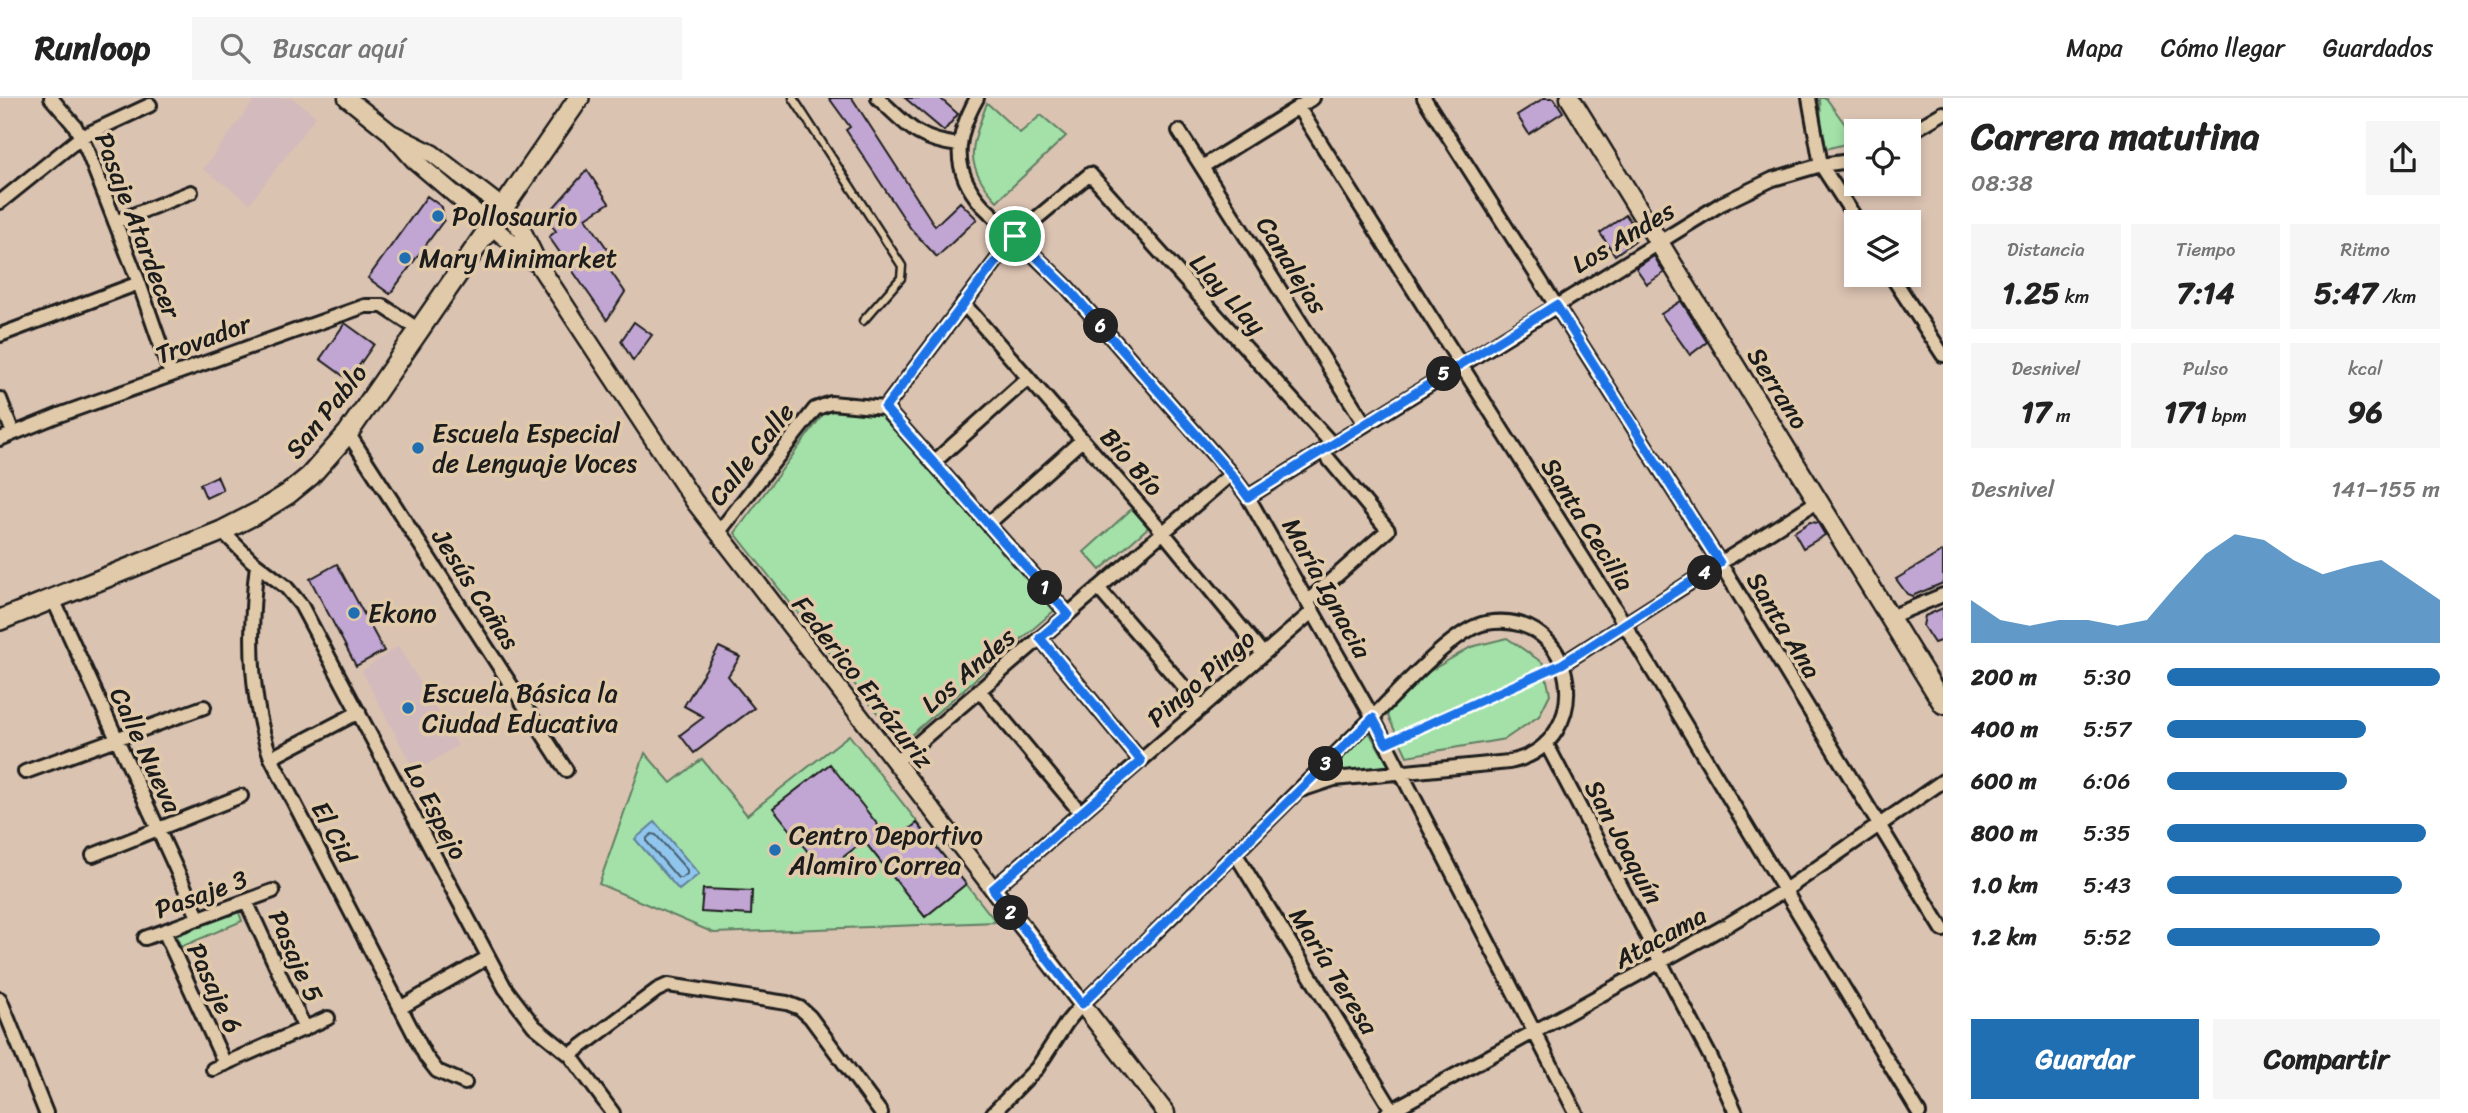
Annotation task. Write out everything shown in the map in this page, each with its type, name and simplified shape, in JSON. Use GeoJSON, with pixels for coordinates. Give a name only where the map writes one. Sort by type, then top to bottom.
{"type":"FeatureCollection","features":[{"type":"Feature","properties":{"kind":"main road","name":"San Pablo"},"geometry":{"type":"LineString","coordinates":[[0,620],[222,531],[288,494],[323,463],[348,433],[579,98]]}},
{"type":"Feature","properties":{"kind":"main road","name":"Serrano"},"geometry":{"type":"LineString","coordinates":[[1570,98],[1943,704]]}},
{"type":"Feature","properties":{"kind":"street","name":"Pasaje Atardecer"},"geometry":{"type":"LineString","coordinates":[[51,98],[81,137],[139,283],[171,374]]}},
{"type":"Feature","properties":{"kind":"street","name":"Federico Errázuriz"},"geometry":{"type":"LineString","coordinates":[[347,98],[391,132],[433,154],[503,208],[522,230],[540,267],[718,533],[1166,1113]]}},
{"type":"Feature","properties":{"kind":"street"},"geometry":{"type":"LineString","coordinates":[[878,98],[914,132],[936,142],[959,145],[965,122],[977,98]]}},
{"type":"Feature","properties":{"kind":"street"},"geometry":{"type":"LineString","coordinates":[[1202,167],[1313,98]]}},
{"type":"Feature","properties":{"kind":"street","name":"Santa Ana"},"geometry":{"type":"LineString","coordinates":[[1424,98],[1720,563],[1943,930]]}},
{"type":"Feature","properties":{"kind":"street"},"geometry":{"type":"LineString","coordinates":[[1810,98],[1821,165],[1850,210]]}},
{"type":"Feature","properties":{"kind":"street"},"geometry":{"type":"LineString","coordinates":[[0,202],[81,137],[150,105]]}},
{"type":"Feature","properties":{"kind":"street","name":"Santa Cecilia"},"geometry":{"type":"LineString","coordinates":[[1298,107],[1624,624],[1919,1113]]}},
{"type":"Feature","properties":{"kind":"street"},"geometry":{"type":"LineString","coordinates":[[1921,126],[1943,113]]}},
{"type":"Feature","properties":{"kind":"street","name":"Canalejas"},"geometry":{"type":"LineString","coordinates":[[1179,131],[1365,424]]}},
{"type":"Feature","properties":{"kind":"street","name":"Federico Errázuriz"},"geometry":{"type":"LineString","coordinates":[[391,132],[414,160],[540,267]]}},
{"type":"Feature","properties":{"kind":"street","name":"María Ignacia"},"geometry":{"type":"LineString","coordinates":[[959,145],[962,171],[971,191],[982,205],[1067,287],[1231,474],[1248,497],[1402,772],[1576,1113]]}},
{"type":"Feature","properties":{"kind":"street","name":"Los Andes"},"geometry":{"type":"LineString","coordinates":[[1248,497],[1721,204],[1755,186],[1796,171],[1844,162]]}},
{"type":"Feature","properties":{"kind":"street","name":"Llay Llay"},"geometry":{"type":"LineString","coordinates":[[1015,236],[1090,174],[1327,448],[1388,530]]}},
{"type":"Feature","properties":{"kind":"street"},"geometry":{"type":"LineString","coordinates":[[115,222],[191,192]]}},
{"type":"Feature","properties":{"kind":"street"},"geometry":{"type":"LineString","coordinates":[[1015,236],[885,408],[1068,614]]}},
{"type":"Feature","properties":{"kind":"street"},"geometry":{"type":"LineString","coordinates":[[0,335],[139,283]]}},
{"type":"Feature","properties":{"kind":"street"},"geometry":{"type":"LineString","coordinates":[[1899,287],[1943,355]]}},
{"type":"Feature","properties":{"kind":"street","name":"Bío Bío"},"geometry":{"type":"LineString","coordinates":[[963,303],[1163,532],[1263,654]]}},
{"type":"Feature","properties":{"kind":"street","name":"Trovador"},"geometry":{"type":"LineString","coordinates":[[0,439],[171,374],[370,304],[383,306],[419,330]]}},
{"type":"Feature","properties":{"kind":"street"},"geometry":{"type":"LineString","coordinates":[[933,463],[1028,378]]}},
{"type":"Feature","properties":{"kind":"street"},"geometry":{"type":"LineString","coordinates":[[0,399],[13,433]]}},
{"type":"Feature","properties":{"kind":"street","name":"Calle Calle"},"geometry":{"type":"LineString","coordinates":[[718,533],[815,409],[831,402],[885,408]]}},
{"type":"Feature","properties":{"kind":"street","name":"Jesús Cañas"},"geometry":{"type":"LineString","coordinates":[[348,433],[566,770]]}},
{"type":"Feature","properties":{"kind":"street"},"geometry":{"type":"LineString","coordinates":[[988,524],[1082,440]]}},
{"type":"Feature","properties":{"kind":"street","name":"Los Andes"},"geometry":{"type":"LineString","coordinates":[[895,763],[1231,474]]}},
{"type":"Feature","properties":{"kind":"street"},"geometry":{"type":"LineString","coordinates":[[1562,664],[1818,501]]}},
{"type":"Feature","properties":{"kind":"street","name":"Pingo Pingo"},"geometry":{"type":"LineString","coordinates":[[993,889],[1263,654],[1388,530]]}},
{"type":"Feature","properties":{"kind":"street","name":"Lo Espejo"},"geometry":{"type":"LineString","coordinates":[[222,531],[257,565],[286,587],[301,604],[487,958],[521,1012],[547,1039],[570,1055],[613,1113]]}},
{"type":"Feature","properties":{"kind":"street","name":"El Cid"},"geometry":{"type":"LineString","coordinates":[[257,565],[255,683],[260,722],[271,758],[431,1065],[443,1075],[465,1083]]}},
{"type":"Feature","properties":{"kind":"street"},"geometry":{"type":"LineString","coordinates":[[1098,588],[1202,708]]}},
{"type":"Feature","properties":{"kind":"street"},"geometry":{"type":"LineString","coordinates":[[1890,617],[1943,595]]}},
{"type":"Feature","properties":{"kind":"street","name":"Calle Nueva"},"geometry":{"type":"LineString","coordinates":[[52,599],[199,919]]}},
{"type":"Feature","properties":{"kind":"street"},"geometry":{"type":"LineString","coordinates":[[993,1113],[1037,1068],[1082,1004],[1298,791],[1447,645],[1464,631],[1480,624],[1513,623],[1532,630],[1548,642],[1562,664],[1568,699],[1560,723],[1546,743],[1520,760],[1334,779],[1298,791]]}},
{"type":"Feature","properties":{"kind":"street"},"geometry":{"type":"LineString","coordinates":[[1040,638],[1141,761]]}},
{"type":"Feature","properties":{"kind":"street"},"geometry":{"type":"LineString","coordinates":[[979,690],[1080,813]]}},
{"type":"Feature","properties":{"kind":"street"},"geometry":{"type":"LineString","coordinates":[[25,772],[204,707]]}},
{"type":"Feature","properties":{"kind":"street"},"geometry":{"type":"LineString","coordinates":[[271,758],[359,712]]}},
{"type":"Feature","properties":{"kind":"street","name":"San Joaquín"},"geometry":{"type":"LineString","coordinates":[[1546,743],[1721,1078],[1736,1113]]}},
{"type":"Feature","properties":{"kind":"street","name":"Atacama"},"geometry":{"type":"LineString","coordinates":[[1391,1112],[1661,962],[1784,890],[1943,782]]}},
{"type":"Feature","properties":{"kind":"street"},"geometry":{"type":"LineString","coordinates":[[93,855],[241,796]]}},
{"type":"Feature","properties":{"kind":"street","name":"María Teresa"},"geometry":{"type":"LineString","coordinates":[[1235,853],[1391,1112]]}},
{"type":"Feature","properties":{"kind":"street","name":"Pasaje 3"},"geometry":{"type":"LineString","coordinates":[[145,938],[273,891]]}},
{"type":"Feature","properties":{"kind":"street","name":"Pasaje 5"},"geometry":{"type":"LineString","coordinates":[[246,901],[304,1029]]}},
{"type":"Feature","properties":{"kind":"street","name":"Pasaje 6"},"geometry":{"type":"LineString","coordinates":[[164,931],[225,1064]]}},
{"type":"Feature","properties":{"kind":"street"},"geometry":{"type":"LineString","coordinates":[[400,1007],[487,958]]}},
{"type":"Feature","properties":{"kind":"street"},"geometry":{"type":"LineString","coordinates":[[570,1055],[657,989],[668,985],[787,1003],[800,1008],[810,1017],[881,1113]]}},
{"type":"Feature","properties":{"kind":"street"},"geometry":{"type":"LineString","coordinates":[[0,999],[46,1113]]}},
{"type":"Feature","properties":{"kind":"street"},"geometry":{"type":"LineString","coordinates":[[213,1069],[328,1018]]}},
{"type":"Feature","properties":{"kind":"lane"},"geometry":{"type":"LineString","coordinates":[[793,98],[902,266],[901,278],[863,321]]}},
{"type":"Feature","properties":{"kind":"path"},"geometry":{"type":"LineString","coordinates":[[1386,743],[1562,664]]}},
{"type":"Feature","properties":{"kind":"shaded area"},"geometry":{"type":"Polygon","coordinates":[[[256,98],[292,98],[316,116],[250,203],[203,169],[256,98]]]}},
{"type":"Feature","properties":{"kind":"shaded area","name":"Escuela Básica la Ciudad Educativa"},"geometry":{"type":"Polygon","coordinates":[[[398,646],[458,745],[415,772],[362,671],[398,646]]]}},
{"type":"Feature","properties":{"kind":"green space"},"geometry":{"type":"Polygon","coordinates":[[[1820,98],[1826,98],[1844,123],[1844,144],[1822,150],[1820,98]]]}},
{"type":"Feature","properties":{"kind":"green space"},"geometry":{"type":"Polygon","coordinates":[[[987,103],[1020,133],[1041,115],[1066,136],[997,201],[978,176],[974,165],[974,144],[987,103]]]}},
{"type":"Feature","properties":{"kind":"green space"},"geometry":{"type":"Polygon","coordinates":[[[827,409],[879,409],[1056,609],[903,742],[735,533],[827,409]]]}},
{"type":"Feature","properties":{"kind":"green space"},"geometry":{"type":"Polygon","coordinates":[[[1135,506],[1151,525],[1100,570],[1084,552],[1135,506]]]}},
{"type":"Feature","properties":{"kind":"green space"},"geometry":{"type":"Polygon","coordinates":[[[1507,638],[1543,663],[1550,694],[1539,716],[1505,739],[1407,756],[1386,712],[1425,674],[1471,647],[1507,638]]]}},
{"type":"Feature","properties":{"kind":"green space"},"geometry":{"type":"Polygon","coordinates":[[[1369,732],[1390,768],[1327,774],[1369,732]]]}},
{"type":"Feature","properties":{"kind":"green space","name":"Centro Deportivo Alamiro Correa"},"geometry":{"type":"Polygon","coordinates":[[[849,735],[996,922],[714,933],[599,884],[645,753],[671,783],[702,759],[747,815],[849,735]]]}},
{"type":"Feature","properties":{"kind":"green space"},"geometry":{"type":"Polygon","coordinates":[[[238,910],[242,921],[181,947],[176,936],[238,910]]]}},
{"type":"Feature","properties":{"kind":"water"},"geometry":{"type":"Polygon","coordinates":[[[655,822],[699,874],[679,890],[635,839],[655,822]]]}},
{"type":"Feature","properties":{"kind":"building"},"geometry":{"type":"Polygon","coordinates":[[[829,98],[852,98],[935,226],[960,202],[977,219],[937,257],[911,229],[846,130],[850,127],[829,98]]]}},
{"type":"Feature","properties":{"kind":"building"},"geometry":{"type":"Polygon","coordinates":[[[905,98],[940,98],[958,114],[944,131],[905,98]]]}},
{"type":"Feature","properties":{"kind":"building"},"geometry":{"type":"Polygon","coordinates":[[[1544,98],[1554,98],[1563,112],[1529,134],[1517,115],[1544,98]]]}},
{"type":"Feature","properties":{"kind":"building"},"geometry":{"type":"Polygon","coordinates":[[[587,170],[609,203],[586,218],[617,263],[609,269],[625,292],[607,320],[549,237],[556,231],[545,217],[587,170]]]}},
{"type":"Feature","properties":{"kind":"building"},"geometry":{"type":"Polygon","coordinates":[[[427,196],[442,207],[444,220],[390,294],[368,278],[427,196]]]}},
{"type":"Feature","properties":{"kind":"building"},"geometry":{"type":"Polygon","coordinates":[[[1626,215],[1638,232],[1636,240],[1615,255],[1600,233],[1626,215]]]}},
{"type":"Feature","properties":{"kind":"building"},"geometry":{"type":"Polygon","coordinates":[[[1654,256],[1664,273],[1647,284],[1636,268],[1654,256]]]}},
{"type":"Feature","properties":{"kind":"building"},"geometry":{"type":"Polygon","coordinates":[[[1681,301],[1707,342],[1690,355],[1661,314],[1681,301]]]}},
{"type":"Feature","properties":{"kind":"building"},"geometry":{"type":"Polygon","coordinates":[[[634,322],[652,335],[633,361],[621,341],[634,322]]]}},
{"type":"Feature","properties":{"kind":"building"},"geometry":{"type":"Polygon","coordinates":[[[345,323],[374,344],[349,380],[320,359],[345,323]]]}},
{"type":"Feature","properties":{"kind":"building"},"geometry":{"type":"Polygon","coordinates":[[[217,476],[223,490],[206,498],[200,484],[217,476]]]}},
{"type":"Feature","properties":{"kind":"building"},"geometry":{"type":"Polygon","coordinates":[[[1810,522],[1818,523],[1825,535],[1803,548],[1794,532],[1810,522]]]}},
{"type":"Feature","properties":{"kind":"building"},"geometry":{"type":"Polygon","coordinates":[[[1943,551],[1943,583],[1912,596],[1907,594],[1896,579],[1943,551]]]}},
{"type":"Feature","properties":{"kind":"building"},"geometry":{"type":"Polygon","coordinates":[[[337,564],[384,651],[356,666],[310,579],[337,564]]]}},
{"type":"Feature","properties":{"kind":"building"},"geometry":{"type":"Polygon","coordinates":[[[1943,608],[1943,640],[1934,643],[1923,626],[1925,616],[1943,608]]]}},
{"type":"Feature","properties":{"kind":"building"},"geometry":{"type":"Polygon","coordinates":[[[719,647],[740,657],[728,676],[754,708],[694,753],[680,735],[704,717],[684,706],[719,647]]]}},
{"type":"Feature","properties":{"kind":"building"},"geometry":{"type":"Polygon","coordinates":[[[830,764],[892,843],[917,823],[966,884],[925,917],[864,841],[824,872],[773,808],[830,764]]]}},
{"type":"Feature","properties":{"kind":"building"},"geometry":{"type":"Polygon","coordinates":[[[703,889],[752,891],[751,915],[701,912],[703,889]]]}},
{"type":"Feature","properties":{"kind":"place","name":"Pollosaurio"},"geometry":{"type":"Point","coordinates":[438,216]}},
{"type":"Feature","properties":{"kind":"place","name":"Mary Minimarket"},"geometry":{"type":"Point","coordinates":[405,258]}},
{"type":"Feature","properties":{"kind":"place","name":"Escuela Especial de Lenguaje Voces"},"geometry":{"type":"Point","coordinates":[418,448]}},
{"type":"Feature","properties":{"kind":"place","name":"Ekono"},"geometry":{"type":"Point","coordinates":[354,613]}},
{"type":"Feature","properties":{"kind":"place","name":"Escuela Básica la Ciudad Educativa"},"geometry":{"type":"Point","coordinates":[408,708]}},
{"type":"Feature","properties":{"kind":"place","name":"Centro Deportivo Alamiro Correa"},"geometry":{"type":"Point","coordinates":[775,850]}},
{"type":"Feature","properties":{"kind":"route"},"geometry":{"type":"LineString","coordinates":[[1015,236],[1067,287],[1231,474],[1248,497],[1556,305],[1720,563],[1562,664],[1386,743],[1373,718],[1082,1004],[993,889],[1141,761],[1040,638],[1068,614],[885,408],[1015,236]]}}]}
